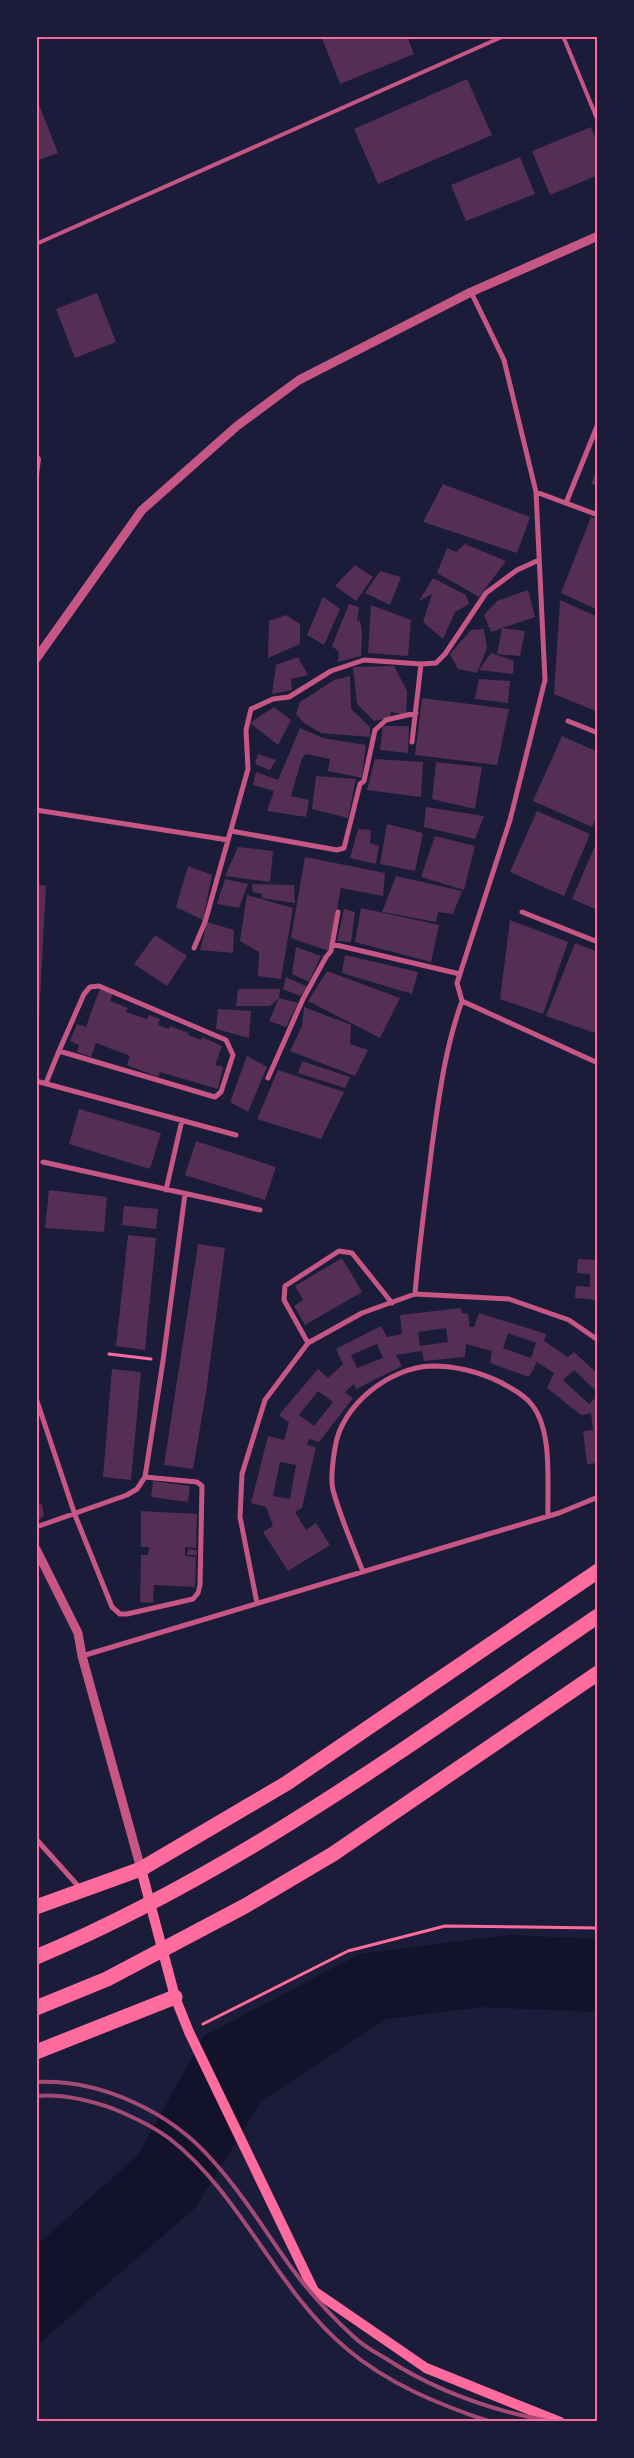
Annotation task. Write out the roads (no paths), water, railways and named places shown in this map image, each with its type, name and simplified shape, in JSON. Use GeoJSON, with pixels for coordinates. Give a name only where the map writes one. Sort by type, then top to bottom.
{"type":"FeatureCollection","features":[{"type":"Feature","properties":{"kind":"highway"},"geometry":{"type":"LineString","coordinates":[[36,1907],[141,1868],[287,1783],[598,1571]]}},
{"type":"Feature","properties":{"kind":"highway"},"geometry":{"type":"LineString","coordinates":[[36,1957],[86,1936],[221,1865],[307,1814],[598,1616]]}},
{"type":"Feature","properties":{"kind":"highway"},"geometry":{"type":"LineString","coordinates":[[36,2008],[107,1979],[245,1906],[333,1854],[598,1673]]}},
{"type":"Feature","properties":{"kind":"highway"},"geometry":{"type":"LineString","coordinates":[[36,2052],[175,1996]]}},
{"type":"Feature","properties":{"kind":"main road"},"geometry":{"type":"LineString","coordinates":[[141,1868],[175,1996],[189,2032],[314,2291],[426,2368],[560,2422]]}},
{"type":"Feature","properties":{"kind":"street"},"geometry":{"type":"LineString","coordinates":[[36,660],[142,510],[237,426],[299,380],[471,292],[598,236]]}},
{"type":"Feature","properties":{"kind":"street"},"geometry":{"type":"LineString","coordinates":[[415,1294],[443,1067],[450,1032],[462,1000],[457,983],[510,820],[545,680],[536,492],[504,360],[471,292]]}},
{"type":"Feature","properties":{"kind":"street"},"geometry":{"type":"LineString","coordinates":[[566,503],[598,424]]}},
{"type":"Feature","properties":{"kind":"street"},"geometry":{"type":"LineString","coordinates":[[536,492],[598,515]]}},
{"type":"Feature","properties":{"kind":"street"},"geometry":{"type":"LineString","coordinates":[[194,948],[205,922],[248,769],[246,730],[251,709],[273,699],[289,697],[331,671],[364,660],[421,664],[436,663],[445,654],[486,593],[517,570],[539,560]]}},
{"type":"Feature","properties":{"kind":"street"},"geometry":{"type":"LineString","coordinates":[[412,742],[421,664]]}},
{"type":"Feature","properties":{"kind":"street"},"geometry":{"type":"LineString","coordinates":[[231,831],[337,850],[344,848],[360,784],[364,781],[375,730],[386,720],[416,713]]}},
{"type":"Feature","properties":{"kind":"street"},"geometry":{"type":"LineString","coordinates":[[568,721],[598,732]]}},
{"type":"Feature","properties":{"kind":"street"},"geometry":{"type":"LineString","coordinates":[[36,810],[228,840]]}},
{"type":"Feature","properties":{"kind":"street"},"geometry":{"type":"LineString","coordinates":[[268,1078],[303,999],[330,952],[338,912]]}},
{"type":"Feature","properties":{"kind":"street"},"geometry":{"type":"LineString","coordinates":[[522,912],[598,942]]}},
{"type":"Feature","properties":{"kind":"street"},"geometry":{"type":"LineString","coordinates":[[332,944],[460,974]]}},
{"type":"Feature","properties":{"kind":"street"},"geometry":{"type":"LineString","coordinates":[[46,1084],[59,1052],[84,994],[90,987],[98,986],[226,1040],[233,1054],[221,1092],[215,1097],[59,1052]]}},
{"type":"Feature","properties":{"kind":"street"},"geometry":{"type":"LineString","coordinates":[[462,1000],[598,1063]]}},
{"type":"Feature","properties":{"kind":"street"},"geometry":{"type":"LineString","coordinates":[[36,1081],[236,1135]]}},
{"type":"Feature","properties":{"kind":"street"},"geometry":{"type":"LineString","coordinates":[[166,1190],[182,1120]]}},
{"type":"Feature","properties":{"kind":"street"},"geometry":{"type":"LineString","coordinates":[[43,1162],[260,1210]]}},
{"type":"Feature","properties":{"kind":"street"},"geometry":{"type":"LineString","coordinates":[[36,1528],[127,1495],[138,1489],[145,1477],[163,1361],[185,1194]]}},
{"type":"Feature","properties":{"kind":"street"},"geometry":{"type":"LineString","coordinates":[[308,1343],[284,1300],[283,1291],[285,1286],[340,1251],[352,1253],[392,1302]]}},
{"type":"Feature","properties":{"kind":"street"},"geometry":{"type":"LineString","coordinates":[[257,1603],[240,1517],[242,1474],[265,1400],[308,1343],[362,1313],[415,1294],[509,1299],[569,1320],[598,1340]]}},
{"type":"Feature","properties":{"kind":"street"},"geometry":{"type":"LineString","coordinates":[[363,1572],[333,1488],[335,1446],[348,1412],[373,1388],[402,1374],[430,1366],[460,1368],[491,1378],[516,1391],[533,1406],[545,1431],[548,1516]]}},
{"type":"Feature","properties":{"kind":"street"},"geometry":{"type":"LineString","coordinates":[[36,1398],[75,1515],[112,1607],[120,1614],[193,1599],[198,1593],[202,1486],[197,1482],[145,1477]]}},
{"type":"Feature","properties":{"kind":"street"},"geometry":{"type":"LineString","coordinates":[[82,1656],[548,1516],[598,1497]]}},
{"type":"Feature","properties":{"kind":"street"},"geometry":{"type":"LineString","coordinates":[[36,1549],[78,1633],[82,1656],[141,1868]]}},
{"type":"Feature","properties":{"kind":"street"},"geometry":{"type":"LineString","coordinates":[[36,1839],[82,1890]]}},
{"type":"Feature","properties":{"kind":"lane"},"geometry":{"type":"LineString","coordinates":[[36,244],[504,36]]}},
{"type":"Feature","properties":{"kind":"lane"},"geometry":{"type":"LineString","coordinates":[[563,36],[598,121]]}},
{"type":"Feature","properties":{"kind":"lane"},"geometry":{"type":"LineString","coordinates":[[36,455],[38,459],[36,483]]}},
{"type":"Feature","properties":{"kind":"railway"},"geometry":{"type":"LineString","coordinates":[[36,2082],[85,2086],[133,2102],[156,2114],[196,2143],[245,2200],[293,2270],[314,2296],[365,2346],[425,2381],[466,2399],[508,2412],[553,2422]]}},
{"type":"Feature","properties":{"kind":"railway"},"geometry":{"type":"LineString","coordinates":[[36,2096],[66,2097],[105,2106],[150,2126],[170,2139],[218,2187],[300,2299],[322,2325],[347,2349],[397,2383],[434,2401],[491,2422]]}}]}
